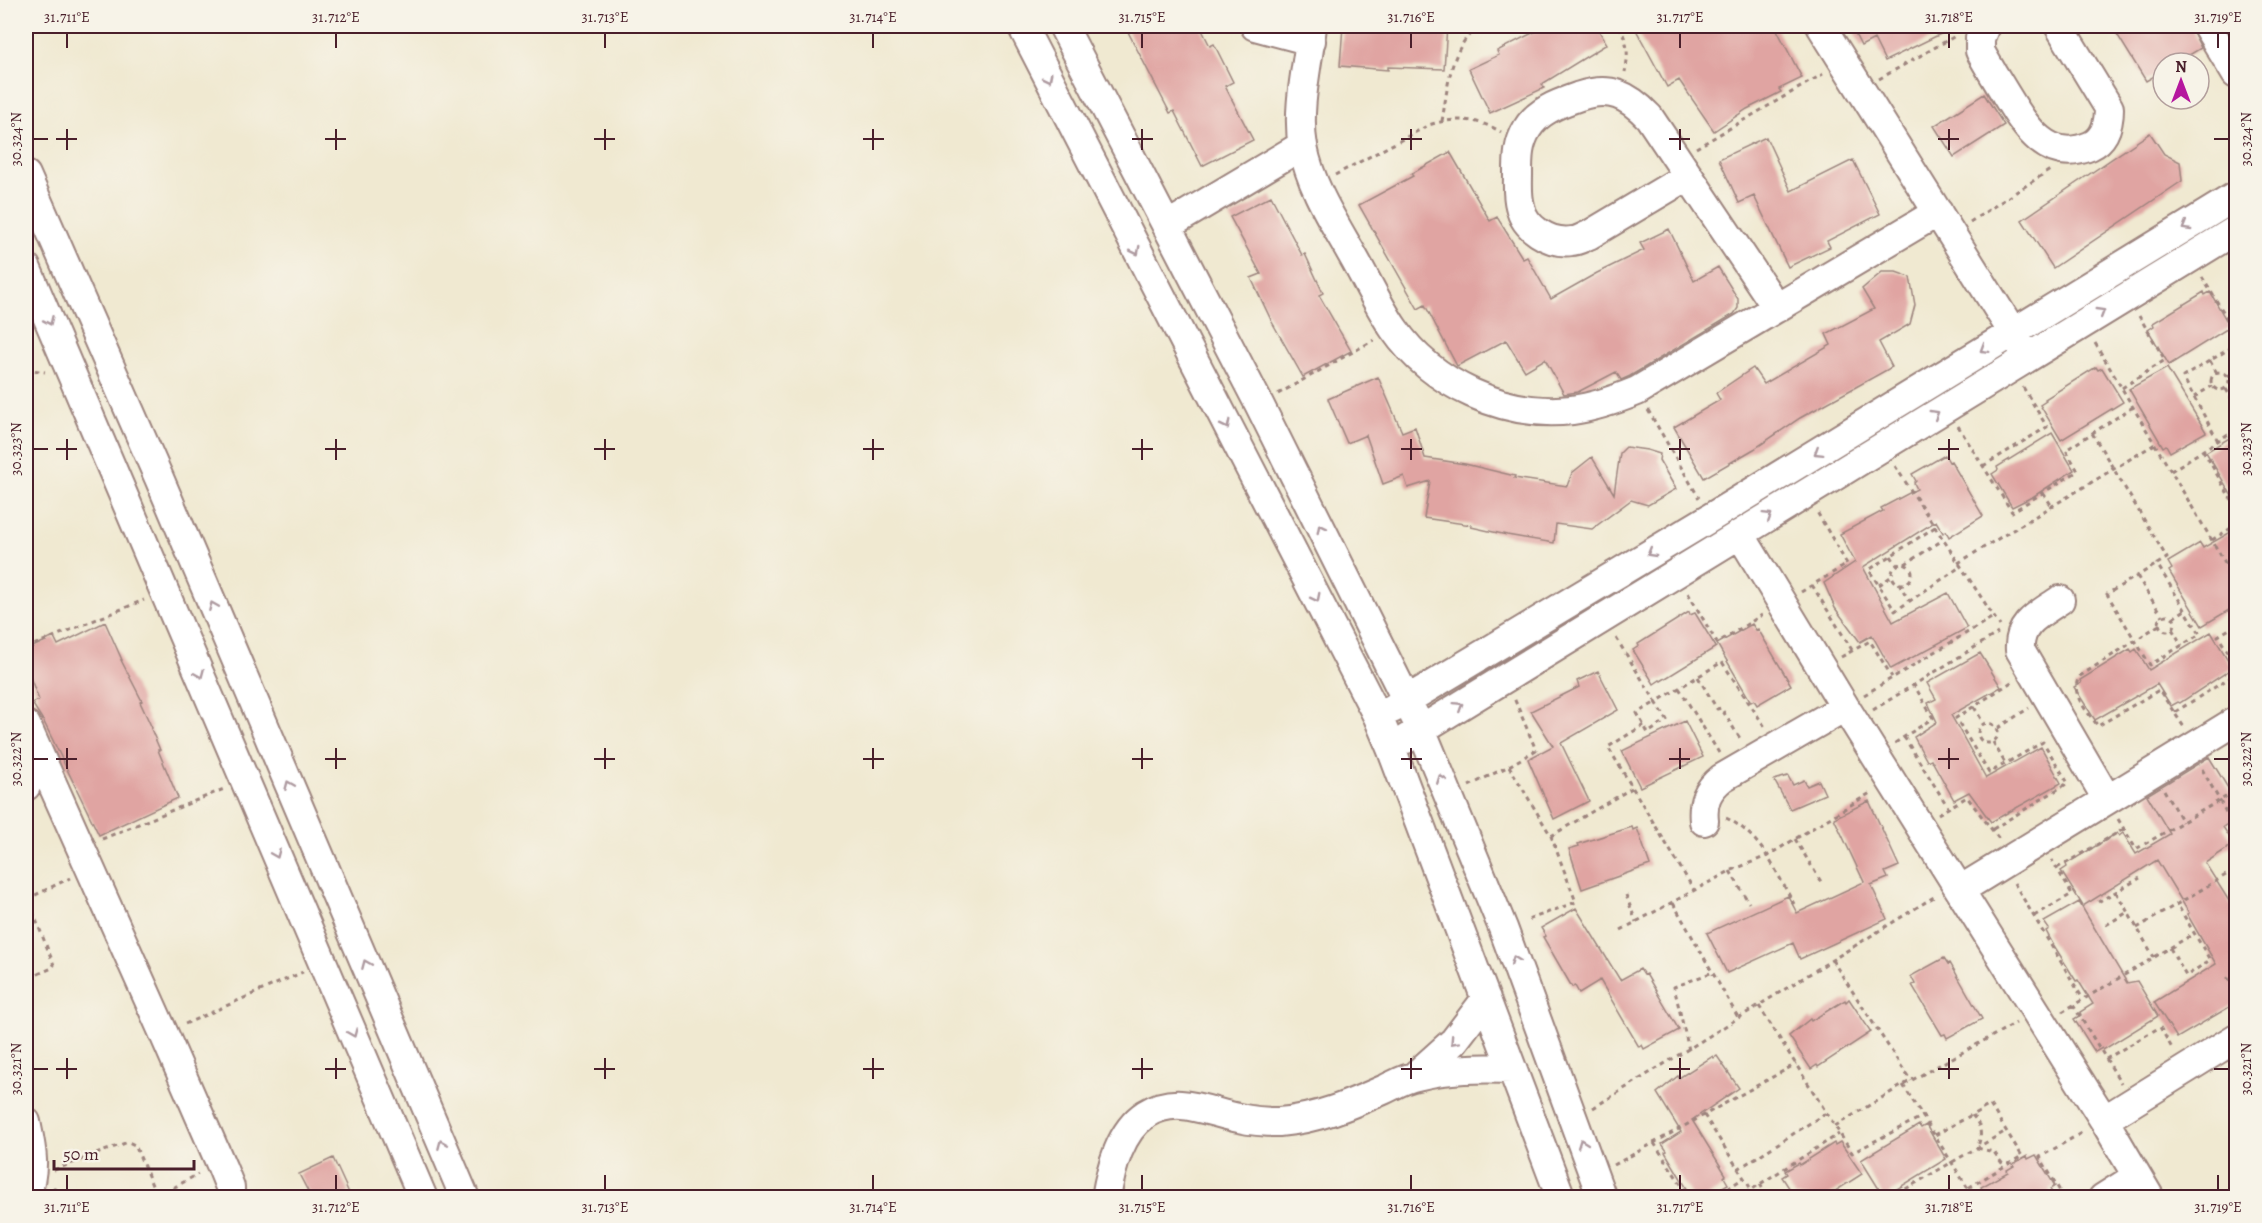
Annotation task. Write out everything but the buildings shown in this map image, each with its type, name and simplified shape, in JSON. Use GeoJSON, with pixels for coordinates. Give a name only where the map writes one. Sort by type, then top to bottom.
{"type":"FeatureCollection","features":[{"type":"Feature","properties":{"kind":"street"},"geometry":{"type":"LineString","coordinates":[[1022,26],[1378,717],[1561,1197]]}},
{"type":"Feature","properties":{"kind":"street"},"geometry":{"type":"LineString","coordinates":[[1063,26],[1259,404],[1420,729],[1503,928],[1598,1186]]}},
{"type":"Feature","properties":{"kind":"street"},"geometry":{"type":"LineString","coordinates":[[1255,26],[1312,33],[1301,120],[1302,145],[1314,186],[1394,329],[1413,351],[1439,374],[1469,392],[1501,404],[1535,410],[1570,410],[1604,404],[1637,391],[1777,308],[1944,223]]}},
{"type":"Feature","properties":{"kind":"street"},"geometry":{"type":"LineString","coordinates":[[1821,26],[2013,332],[2020,362]]}},
{"type":"Feature","properties":{"kind":"street"},"geometry":{"type":"LineString","coordinates":[[1985,26],[1980,38],[1980,51],[2033,135],[2046,144],[2076,151],[2094,145],[2104,135],[2109,122],[2109,108],[2059,26]]}},
{"type":"Feature","properties":{"kind":"street"},"geometry":{"type":"LineString","coordinates":[[2207,26],[2236,74]]}},
{"type":"Feature","properties":{"kind":"street"},"geometry":{"type":"LineString","coordinates":[[1682,168],[1589,235],[1572,241],[1553,240],[1537,232],[1526,222],[1520,208],[1519,147],[1527,129],[1540,114],[1558,104],[1592,92],[1614,92],[1634,101],[1648,117],[1777,308]]}},
{"type":"Feature","properties":{"kind":"street"},"geometry":{"type":"LineString","coordinates":[[1167,226],[1302,145]]}},
{"type":"Feature","properties":{"kind":"street"},"geometry":{"type":"LineString","coordinates":[[26,175],[159,478],[465,1197]]}},
{"type":"Feature","properties":{"kind":"street"},"geometry":{"type":"LineString","coordinates":[[1378,717],[1710,518],[2236,196]]}},
{"type":"Feature","properties":{"kind":"street"},"geometry":{"type":"LineString","coordinates":[[1391,748],[2236,230]]}},
{"type":"Feature","properties":{"kind":"street"},"geometry":{"type":"LineString","coordinates":[[26,267],[423,1197]]}},
{"type":"Feature","properties":{"kind":"street"},"geometry":{"type":"LineString","coordinates":[[124,495],[135,497],[145,494],[153,488],[159,478]]}},
{"type":"Feature","properties":{"kind":"street"},"geometry":{"type":"LineString","coordinates":[[142,539],[148,530],[157,524],[167,521],[178,523]]}},
{"type":"Feature","properties":{"kind":"street"},"geometry":{"type":"LineString","coordinates":[[1740,534],[1849,715],[2040,1017],[2143,1187],[2103,1197]]}},
{"type":"Feature","properties":{"kind":"street"},"geometry":{"type":"LineString","coordinates":[[2060,600],[2030,620],[2021,634],[2020,651],[2107,799]]}},
{"type":"Feature","properties":{"kind":"street"},"geometry":{"type":"LineString","coordinates":[[1703,816],[1708,792],[1714,785],[1754,760],[1849,715]]}},
{"type":"Feature","properties":{"kind":"street"},"geometry":{"type":"LineString","coordinates":[[1958,887],[2008,861],[2236,721]]}},
{"type":"Feature","properties":{"kind":"street"},"geometry":{"type":"LineString","coordinates":[[26,786],[29,733]]}},
{"type":"Feature","properties":{"kind":"street"},"geometry":{"type":"LineString","coordinates":[[29,733],[220,1162],[230,1187],[230,1197]]}},
{"type":"Feature","properties":{"kind":"street"},"geometry":{"type":"LineString","coordinates":[[1415,1076],[1454,1041],[1486,999]]}},
{"type":"Feature","properties":{"kind":"street"},"geometry":{"type":"LineString","coordinates":[[2104,1120],[2236,1038]]}},
{"type":"Feature","properties":{"kind":"street"},"geometry":{"type":"LineString","coordinates":[[1106,1197],[1109,1179],[1125,1136],[1147,1113],[1162,1106],[1178,1104],[1194,1106],[1239,1118],[1269,1122],[1300,1120],[1330,1113],[1415,1076],[1463,1069],[1512,1069]]}},
{"type":"Feature","properties":{"kind":"street"},"geometry":{"type":"LineString","coordinates":[[26,1122],[33,1159],[26,1196]]}},
{"type":"Feature","properties":{"kind":"path"},"geometry":{"type":"LineString","coordinates":[[1442,121],[1453,64],[1466,38],[1480,26]]}},
{"type":"Feature","properties":{"kind":"path"},"geometry":{"type":"LineString","coordinates":[[1614,92],[1624,76],[1628,57],[1625,38],[1619,26]]}},
{"type":"Feature","properties":{"kind":"path"},"geometry":{"type":"LineString","coordinates":[[1861,89],[1956,35],[1985,26]]}},
{"type":"Feature","properties":{"kind":"path"},"geometry":{"type":"LineString","coordinates":[[1682,168],[1844,62]]}},
{"type":"Feature","properties":{"kind":"path"},"geometry":{"type":"LineString","coordinates":[[1314,186],[1429,125],[1442,121],[1459,119],[1484,124],[1507,135],[1519,147]]}},
{"type":"Feature","properties":{"kind":"path"},"geometry":{"type":"LineString","coordinates":[[1944,223],[2041,178],[2057,160],[2060,149]]}},
{"type":"Feature","properties":{"kind":"path"},"geometry":{"type":"LineString","coordinates":[[2190,258],[2230,323],[2236,319]]}},
{"type":"Feature","properties":{"kind":"path"},"geometry":{"type":"LineString","coordinates":[[2122,388],[2165,360],[2127,297]]}},
{"type":"Feature","properties":{"kind":"path"},"geometry":{"type":"LineString","coordinates":[[2083,323],[2236,581]]}},
{"type":"Feature","properties":{"kind":"path"},"geometry":{"type":"LineString","coordinates":[[1259,404],[1394,329]]}},
{"type":"Feature","properties":{"kind":"path"},"geometry":{"type":"LineString","coordinates":[[2218,441],[2183,376],[2234,346],[2236,350]]}},
{"type":"Feature","properties":{"kind":"path"},"geometry":{"type":"LineString","coordinates":[[2210,360],[2217,372]]}},
{"type":"Feature","properties":{"kind":"path"},"geometry":{"type":"LineString","coordinates":[[1983,466],[2047,427],[2020,362]]}},
{"type":"Feature","properties":{"kind":"path"},"geometry":{"type":"LineString","coordinates":[[2228,376],[2236,371]]}},
{"type":"Feature","properties":{"kind":"path"},"geometry":{"type":"LineString","coordinates":[[2217,372],[2228,376],[2230,383],[2226,389],[2218,391],[2212,386],[2211,378],[2217,372]]}},
{"type":"Feature","properties":{"kind":"path"},"geometry":{"type":"LineString","coordinates":[[2193,397],[2212,386]]}},
{"type":"Feature","properties":{"kind":"path"},"geometry":{"type":"LineString","coordinates":[[2226,389],[2236,406]]}},
{"type":"Feature","properties":{"kind":"path"},"geometry":{"type":"LineString","coordinates":[[1637,391],[1710,518]]}},
{"type":"Feature","properties":{"kind":"path"},"geometry":{"type":"LineString","coordinates":[[1946,407],[2012,512],[2078,471],[2066,450],[2133,407]]}},
{"type":"Feature","properties":{"kind":"path"},"geometry":{"type":"LineString","coordinates":[[2171,471],[2236,429]]}},
{"type":"Feature","properties":{"kind":"path"},"geometry":{"type":"LineString","coordinates":[[2092,433],[2167,558],[2157,564],[2137,576],[2108,594],[2134,641],[2151,665],[2200,634],[2157,564]]}},
{"type":"Feature","properties":{"kind":"path"},"geometry":{"type":"LineString","coordinates":[[1958,563],[2155,444]]}},
{"type":"Feature","properties":{"kind":"path"},"geometry":{"type":"LineString","coordinates":[[1849,715],[1914,685],[2003,631],[1883,446]]}},
{"type":"Feature","properties":{"kind":"path"},"geometry":{"type":"LineString","coordinates":[[2203,450],[2236,508]]}},
{"type":"Feature","properties":{"kind":"path"},"geometry":{"type":"LineString","coordinates":[[1676,573],[1717,643],[1847,564],[1806,493]]}},
{"type":"Feature","properties":{"kind":"path"},"geometry":{"type":"LineString","coordinates":[[2043,493],[2052,506]]}},
{"type":"Feature","properties":{"kind":"path"},"geometry":{"type":"LineString","coordinates":[[2212,540],[2236,525]]}},
{"type":"Feature","properties":{"kind":"path"},"geometry":{"type":"LineString","coordinates":[[1935,527],[1869,570],[1878,585],[1895,610],[1961,567]]}},
{"type":"Feature","properties":{"kind":"path"},"geometry":{"type":"LineString","coordinates":[[1878,585],[1892,576],[1897,565],[1905,564],[1943,540]]}},
{"type":"Feature","properties":{"kind":"path"},"geometry":{"type":"LineString","coordinates":[[1891,556],[1897,565]]}},
{"type":"Feature","properties":{"kind":"path"},"geometry":{"type":"LineString","coordinates":[[1899,583],[1903,584],[1911,579],[1911,571],[1905,564]]}},
{"type":"Feature","properties":{"kind":"path"},"geometry":{"type":"LineString","coordinates":[[1892,576],[1899,583],[1909,601]]}},
{"type":"Feature","properties":{"kind":"path"},"geometry":{"type":"LineString","coordinates":[[2137,576],[2162,616]]}},
{"type":"Feature","properties":{"kind":"path"},"geometry":{"type":"LineString","coordinates":[[1812,585],[1852,651]]}},
{"type":"Feature","properties":{"kind":"path"},"geometry":{"type":"LineString","coordinates":[[26,648],[165,592]]}},
{"type":"Feature","properties":{"kind":"path"},"geometry":{"type":"LineString","coordinates":[[2173,618],[2185,610]]}},
{"type":"Feature","properties":{"kind":"path"},"geometry":{"type":"LineString","coordinates":[[2168,615],[2173,618],[2175,625],[2166,631],[2159,625],[2162,616],[2168,615]]}},
{"type":"Feature","properties":{"kind":"path"},"geometry":{"type":"LineString","coordinates":[[1603,617],[1656,702],[1667,720],[1648,733],[1637,713],[1656,702],[1698,677],[1722,662],[1754,760]]}},
{"type":"Feature","properties":{"kind":"path"},"geometry":{"type":"LineString","coordinates":[[1849,715],[1892,677],[1993,617]]}},
{"type":"Feature","properties":{"kind":"path"},"geometry":{"type":"LineString","coordinates":[[2159,625],[2080,676],[2076,682],[2077,696],[2098,726],[2159,690],[2175,712],[2236,830]]}},
{"type":"Feature","properties":{"kind":"path"},"geometry":{"type":"LineString","coordinates":[[2236,625],[2218,636],[2236,665]]}},
{"type":"Feature","properties":{"kind":"path"},"geometry":{"type":"LineString","coordinates":[[2172,629],[2182,645]]}},
{"type":"Feature","properties":{"kind":"path"},"geometry":{"type":"LineString","coordinates":[[1822,669],[1870,641],[1892,677]]}},
{"type":"Feature","properties":{"kind":"path"},"geometry":{"type":"LineString","coordinates":[[1993,829],[2068,783],[2043,742],[1989,773],[1956,718],[2030,671]]}},
{"type":"Feature","properties":{"kind":"path"},"geometry":{"type":"LineString","coordinates":[[2175,712],[2236,674]]}},
{"type":"Feature","properties":{"kind":"path"},"geometry":{"type":"LineString","coordinates":[[1448,797],[1536,750],[1505,677]]}},
{"type":"Feature","properties":{"kind":"path"},"geometry":{"type":"LineString","coordinates":[[1698,677],[1717,709],[1721,708],[1754,760]]}},
{"type":"Feature","properties":{"kind":"path"},"geometry":{"type":"LineString","coordinates":[[1875,756],[1933,718],[1914,685]]}},
{"type":"Feature","properties":{"kind":"path"},"geometry":{"type":"LineString","coordinates":[[1679,688],[1754,760]]}},
{"type":"Feature","properties":{"kind":"path"},"geometry":{"type":"LineString","coordinates":[[1998,728],[2046,698]]}},
{"type":"Feature","properties":{"kind":"path"},"geometry":{"type":"LineString","coordinates":[[1973,707],[1984,724]]}},
{"type":"Feature","properties":{"kind":"path"},"geometry":{"type":"LineString","coordinates":[[1993,742],[1985,742],[1979,738],[1978,730],[1984,724],[1991,723],[1998,728]]}},
{"type":"Feature","properties":{"kind":"path"},"geometry":{"type":"LineString","coordinates":[[1644,726],[1608,747],[1694,890]]}},
{"type":"Feature","properties":{"kind":"path"},"geometry":{"type":"LineString","coordinates":[[1993,742],[1998,736],[1998,728]]}},
{"type":"Feature","properties":{"kind":"path"},"geometry":{"type":"LineString","coordinates":[[1905,737],[1949,807]]}},
{"type":"Feature","properties":{"kind":"path"},"geometry":{"type":"LineString","coordinates":[[1971,743],[1979,738]]}},
{"type":"Feature","properties":{"kind":"path"},"geometry":{"type":"LineString","coordinates":[[1993,742],[2005,763]]}},
{"type":"Feature","properties":{"kind":"path"},"geometry":{"type":"LineString","coordinates":[[1503,928],[1576,902],[1551,836],[1509,766]]}},
{"type":"Feature","properties":{"kind":"path"},"geometry":{"type":"LineString","coordinates":[[2153,772],[2182,822]]}},
{"type":"Feature","properties":{"kind":"path"},"geometry":{"type":"LineString","coordinates":[[26,979],[54,965],[26,897],[85,858],[245,781]]}},
{"type":"Feature","properties":{"kind":"path"},"geometry":{"type":"LineString","coordinates":[[1621,930],[1730,871],[1767,856],[1891,781]]}},
{"type":"Feature","properties":{"kind":"path"},"geometry":{"type":"LineString","coordinates":[[1551,836],[1632,788]]}},
{"type":"Feature","properties":{"kind":"path"},"geometry":{"type":"LineString","coordinates":[[2107,799],[2136,849],[2236,791]]}},
{"type":"Feature","properties":{"kind":"path"},"geometry":{"type":"LineString","coordinates":[[1919,826],[1967,797],[1993,829],[2034,916],[2083,999]]}},
{"type":"Feature","properties":{"kind":"path"},"geometry":{"type":"LineString","coordinates":[[1703,816],[1716,814],[1740,826],[1760,844],[1794,904]]}},
{"type":"Feature","properties":{"kind":"path"},"geometry":{"type":"LineString","coordinates":[[2057,868],[2124,829]]}},
{"type":"Feature","properties":{"kind":"path"},"geometry":{"type":"LineString","coordinates":[[1795,839],[1823,885]]}},
{"type":"Feature","properties":{"kind":"path"},"geometry":{"type":"LineString","coordinates":[[2034,916],[2072,894],[2040,840]]}},
{"type":"Feature","properties":{"kind":"path"},"geometry":{"type":"LineString","coordinates":[[2137,928],[2236,869]]}},
{"type":"Feature","properties":{"kind":"path"},"geometry":{"type":"LineString","coordinates":[[1730,871],[1749,903]]}},
{"type":"Feature","properties":{"kind":"path"},"geometry":{"type":"LineString","coordinates":[[2098,902],[2140,878]]}},
{"type":"Feature","properties":{"kind":"path"},"geometry":{"type":"LineString","coordinates":[[1574,1119],[1832,960],[1958,887]]}},
{"type":"Feature","properties":{"kind":"path"},"geometry":{"type":"LineString","coordinates":[[2116,892],[2154,957]]}},
{"type":"Feature","properties":{"kind":"path"},"geometry":{"type":"LineString","coordinates":[[1626,895],[1636,922]]}},
{"type":"Feature","properties":{"kind":"path"},"geometry":{"type":"LineString","coordinates":[[1672,902],[1739,1019]]}},
{"type":"Feature","properties":{"kind":"path"},"geometry":{"type":"LineString","coordinates":[[2170,948],[2186,976],[2210,960],[2177,904]]}},
{"type":"Feature","properties":{"kind":"path"},"geometry":{"type":"LineString","coordinates":[[2106,925],[2128,912]]}},
{"type":"Feature","properties":{"kind":"path"},"geometry":{"type":"LineString","coordinates":[[1835,1126],[1903,1085],[2040,1017],[2073,1005],[2195,933]]}},
{"type":"Feature","properties":{"kind":"path"},"geometry":{"type":"LineString","coordinates":[[1832,960],[1911,1081]]}},
{"type":"Feature","properties":{"kind":"path"},"geometry":{"type":"LineString","coordinates":[[164,1034],[323,963]]}},
{"type":"Feature","properties":{"kind":"path"},"geometry":{"type":"LineString","coordinates":[[1689,1050],[1674,987],[1713,972]]}},
{"type":"Feature","properties":{"kind":"path"},"geometry":{"type":"LineString","coordinates":[[2236,973],[2228,978],[2236,992]]}},
{"type":"Feature","properties":{"kind":"path"},"geometry":{"type":"LineString","coordinates":[[2073,1005],[2133,1102]]}},
{"type":"Feature","properties":{"kind":"path"},"geometry":{"type":"LineString","coordinates":[[1759,1006],[1852,1154],[1923,1116]]}},
{"type":"Feature","properties":{"kind":"path"},"geometry":{"type":"LineString","coordinates":[[2106,1059],[2160,1027],[2185,1070]]}},
{"type":"Feature","properties":{"kind":"path"},"geometry":{"type":"LineString","coordinates":[[1598,1186],[1654,1143],[1796,1064]]}},
{"type":"Feature","properties":{"kind":"path"},"geometry":{"type":"LineString","coordinates":[[1903,1085],[1974,1197]]}},
{"type":"Feature","properties":{"kind":"path"},"geometry":{"type":"LineString","coordinates":[[1935,1135],[1990,1105],[2022,1156],[1968,1188]]}},
{"type":"Feature","properties":{"kind":"path"},"geometry":{"type":"LineString","coordinates":[[1738,1169],[1826,1113]]}},
{"type":"Feature","properties":{"kind":"path"},"geometry":{"type":"LineString","coordinates":[[1704,1115],[1751,1189]]}},
{"type":"Feature","properties":{"kind":"path"},"geometry":{"type":"LineString","coordinates":[[1972,1115],[1977,1120],[1981,1134],[1977,1148]]}},
{"type":"Feature","properties":{"kind":"path"},"geometry":{"type":"LineString","coordinates":[[2064,1197],[2040,1156],[2104,1120]]}},
{"type":"Feature","properties":{"kind":"path"},"geometry":{"type":"LineString","coordinates":[[1890,1197],[2006,1131]]}},
{"type":"Feature","properties":{"kind":"path"},"geometry":{"type":"LineString","coordinates":[[1738,1197],[1839,1134]]}},
{"type":"Feature","properties":{"kind":"path"},"geometry":{"type":"LineString","coordinates":[[44,1174],[128,1142],[135,1145],[157,1197],[220,1162]]}},
{"type":"Feature","properties":{"kind":"path"},"geometry":{"type":"LineString","coordinates":[[1654,1143],[1690,1197]]}},
{"type":"Feature","properties":{"kind":"path"},"geometry":{"type":"LineString","coordinates":[[1977,1148],[1994,1152],[2004,1166]]}},
{"type":"Feature","properties":{"kind":"path"},"geometry":{"type":"LineString","coordinates":[[1712,1197],[1744,1178]]}},
{"type":"Feature","properties":{"kind":"path"},"geometry":{"type":"LineString","coordinates":[[1760,1184],[1768,1197]]}},
{"type":"Feature","properties":{"kind":"path"},"geometry":{"type":"LineString","coordinates":[[166,1192],[170,1197]]}},
{"type":"Feature","properties":{"kind":"path"},"geometry":{"type":"LineString","coordinates":[[1840,1197],[1850,1192],[1854,1197]]}},
{"type":"Feature","properties":{"kind":"path"},"geometry":{"type":"LineString","coordinates":[[1899,1193],[1902,1197]]}}]}
